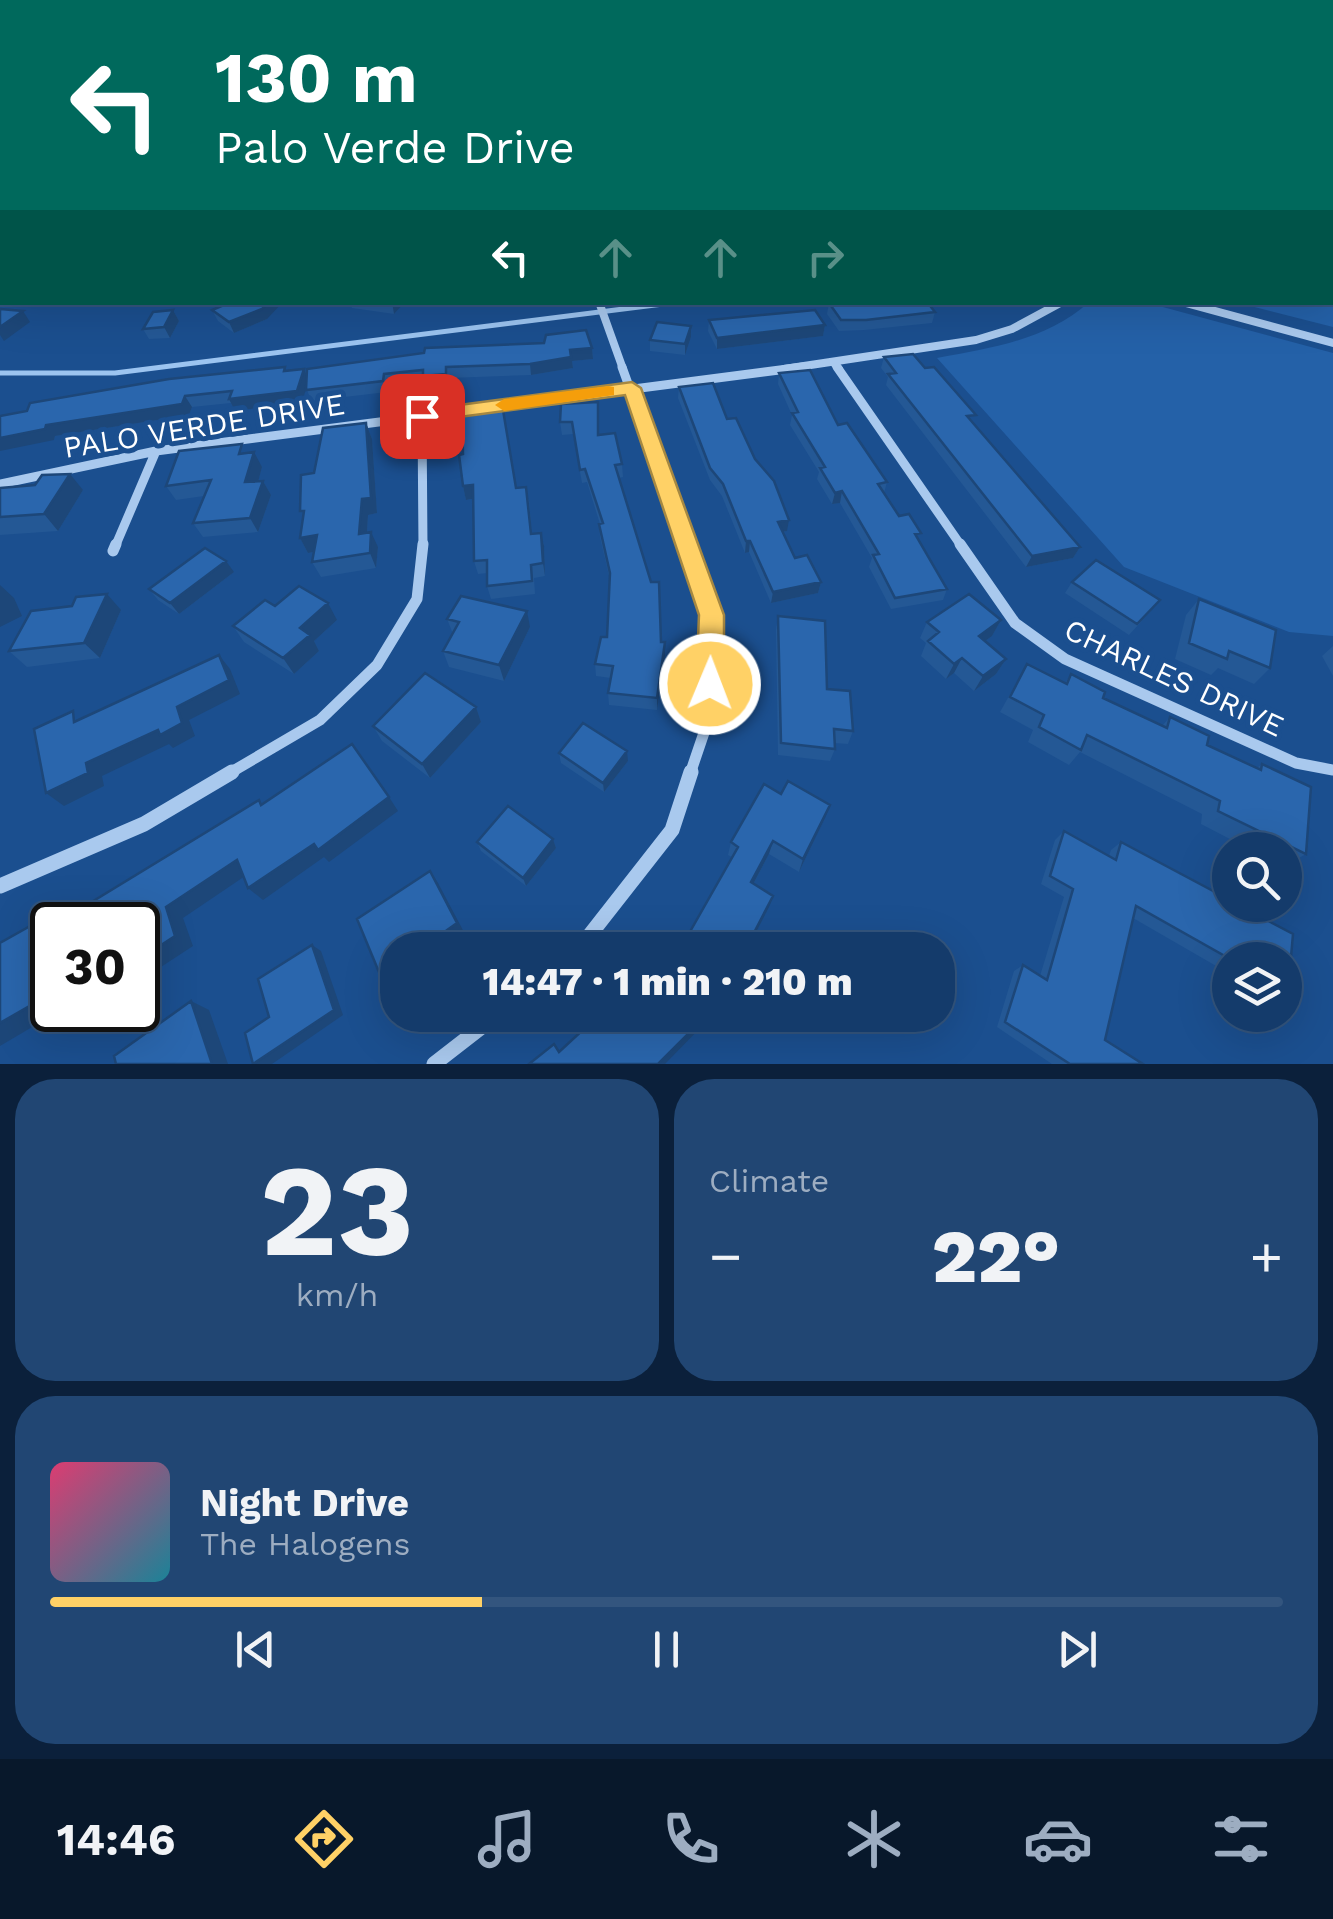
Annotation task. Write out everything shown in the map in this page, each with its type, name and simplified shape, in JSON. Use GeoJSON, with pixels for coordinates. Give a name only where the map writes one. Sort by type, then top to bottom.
{"type":"FeatureCollection","features":[{"type":"Feature","properties":{"kind":"street"},"geometry":{"type":"LineString","coordinates":[[592,932],[672,830],[709,718],[712,615],[599,305]]}},
{"type":"Feature","properties":{"kind":"street","name":"PALO VERDE DRIVE"},"geometry":{"type":"LineString","coordinates":[[0,484],[156,452],[834,363],[976,340],[1012,329],[1056,305]]}},
{"type":"Feature","properties":{"kind":"street"},"geometry":{"type":"LineString","coordinates":[[1193,305],[1333,343]]}},
{"type":"Feature","properties":{"kind":"street","name":"CHARLES DRIVE"},"geometry":{"type":"LineString","coordinates":[[834,363],[1014,624],[1065,659],[1296,764],[1333,770]]}},
{"type":"Feature","properties":{"kind":"street"},"geometry":{"type":"LineString","coordinates":[[0,886],[144,824],[320,720],[377,665],[417,598],[424,536],[422,416]]}},
{"type":"Feature","properties":{"kind":"street"},"geometry":{"type":"LineString","coordinates":[[114,551],[156,452]]}},
{"type":"Feature","properties":{"kind":"street"},"geometry":{"type":"LineString","coordinates":[[434,1064],[475,1032]]}},
{"type":"Feature","properties":{"kind":"shaded area"},"geometry":{"type":"Polygon","coordinates":[[[1085,305],[1155,305],[1333,353],[1333,636],[1289,632],[1124,567],[937,358],[1037,334],[1085,305]]]}},
{"type":"Feature","properties":{"kind":"shaded area"},"geometry":{"type":"Polygon","coordinates":[[[1247,305],[1333,305],[1333,327],[1247,305]]]}},
{"type":"Feature","properties":{"kind":"building"},"geometry":{"type":"Polygon","coordinates":[[[224,305],[265,305],[229,322],[212,310],[224,305]]]}},
{"type":"Feature","properties":{"kind":"building"},"geometry":{"type":"Polygon","coordinates":[[[830,305],[929,305],[935,312],[866,320],[841,320],[830,305]]]}},
{"type":"Feature","properties":{"kind":"building"},"geometry":{"type":"Polygon","coordinates":[[[0,309],[23,311],[0,327],[0,309]]]}},
{"type":"Feature","properties":{"kind":"building"},"geometry":{"type":"Polygon","coordinates":[[[173,310],[164,327],[143,329],[153,312],[173,310]]]}},
{"type":"Feature","properties":{"kind":"building"},"geometry":{"type":"Polygon","coordinates":[[[815,310],[825,325],[717,338],[709,320],[815,310]]]}},
{"type":"Feature","properties":{"kind":"building"},"geometry":{"type":"Polygon","coordinates":[[[657,322],[691,326],[685,344],[650,340],[657,322]]]}},
{"type":"Feature","properties":{"kind":"building"},"geometry":{"type":"Polygon","coordinates":[[[586,330],[592,348],[570,350],[571,357],[530,364],[446,367],[446,374],[423,376],[423,370],[384,374],[383,381],[306,390],[307,369],[424,353],[425,348],[544,343],[546,335],[586,330]]]}},
{"type":"Feature","properties":{"kind":"building"},"geometry":{"type":"Polygon","coordinates":[[[913,354],[925,368],[934,367],[976,415],[967,416],[1080,547],[1032,556],[888,374],[896,373],[884,357],[913,354]]]}},
{"type":"Feature","properties":{"kind":"building"},"geometry":{"type":"Polygon","coordinates":[[[285,367],[284,371],[304,369],[297,391],[229,399],[232,391],[185,396],[182,404],[46,425],[45,429],[0,438],[0,416],[27,411],[30,403],[169,379],[285,367]]]}},
{"type":"Feature","properties":{"kind":"building"},"geometry":{"type":"Polygon","coordinates":[[[810,370],[838,425],[847,423],[887,482],[878,484],[899,516],[909,514],[921,533],[915,534],[947,589],[895,598],[873,555],[879,554],[842,491],[835,493],[820,468],[825,467],[792,413],[798,412],[779,373],[810,370]]]}},
{"type":"Feature","properties":{"kind":"building"},"geometry":{"type":"Polygon","coordinates":[[[713,383],[727,419],[736,418],[755,459],[774,481],[789,520],[778,522],[795,558],[807,555],[821,582],[773,592],[750,541],[746,541],[723,484],[710,468],[679,387],[713,383]]]}},
{"type":"Feature","properties":{"kind":"building"},"geometry":{"type":"Polygon","coordinates":[[[598,402],[598,435],[615,433],[622,464],[615,465],[651,582],[659,582],[661,642],[665,642],[657,698],[608,693],[613,666],[595,664],[601,637],[607,637],[610,573],[599,524],[603,523],[585,469],[580,470],[572,422],[560,422],[561,404],[598,402]]]}},
{"type":"Feature","properties":{"kind":"building"},"geometry":{"type":"Polygon","coordinates":[[[503,410],[516,488],[526,487],[531,534],[541,533],[543,563],[531,565],[532,581],[487,586],[487,560],[474,561],[473,485],[463,486],[459,455],[463,454],[462,415],[503,410]]]}},
{"type":"Feature","properties":{"kind":"building"},"geometry":{"type":"Polygon","coordinates":[[[366,423],[371,498],[362,499],[359,534],[371,532],[370,553],[312,562],[317,535],[300,538],[304,511],[300,511],[301,475],[314,473],[323,428],[366,423]]]}},
{"type":"Feature","properties":{"kind":"building"},"geometry":{"type":"Polygon","coordinates":[[[242,444],[239,454],[254,452],[245,482],[263,481],[250,518],[193,523],[211,480],[166,486],[179,451],[242,444]]]}},
{"type":"Feature","properties":{"kind":"building"},"geometry":{"type":"Polygon","coordinates":[[[70,474],[44,514],[0,517],[0,488],[35,485],[42,475],[70,474]]]}},
{"type":"Feature","properties":{"kind":"building"},"geometry":{"type":"Polygon","coordinates":[[[205,548],[226,561],[170,603],[149,589],[205,548]]]}},
{"type":"Feature","properties":{"kind":"building"},"geometry":{"type":"Polygon","coordinates":[[[1096,560],[1160,600],[1137,624],[1072,582],[1096,560]]]}},
{"type":"Feature","properties":{"kind":"building"},"geometry":{"type":"Polygon","coordinates":[[[299,586],[328,603],[300,628],[310,635],[283,658],[233,626],[265,600],[275,606],[299,586]]]}},
{"type":"Feature","properties":{"kind":"building"},"geometry":{"type":"Polygon","coordinates":[[[107,594],[84,643],[9,651],[31,611],[72,606],[76,597],[107,594]]]}},
{"type":"Feature","properties":{"kind":"building"},"geometry":{"type":"Polygon","coordinates":[[[969,594],[1001,620],[979,636],[1006,659],[983,676],[962,658],[954,664],[928,641],[939,632],[927,622],[969,594]]]}},
{"type":"Feature","properties":{"kind":"building"},"geometry":{"type":"Polygon","coordinates":[[[461,596],[527,611],[499,665],[443,651],[459,622],[447,619],[461,596]]]}},
{"type":"Feature","properties":{"kind":"building"},"geometry":{"type":"Polygon","coordinates":[[[1199,599],[1276,630],[1270,668],[1229,651],[1227,659],[1189,643],[1199,599]]]}},
{"type":"Feature","properties":{"kind":"building"},"geometry":{"type":"Polygon","coordinates":[[[778,616],[825,621],[827,689],[850,691],[853,731],[834,729],[835,749],[781,743],[778,616]]]}},
{"type":"Feature","properties":{"kind":"building"},"geometry":{"type":"Polygon","coordinates":[[[219,655],[229,680],[177,707],[182,723],[86,763],[88,773],[46,793],[34,729],[73,711],[74,722],[219,655]]]}},
{"type":"Feature","properties":{"kind":"building"},"geometry":{"type":"Polygon","coordinates":[[[1027,664],[1067,684],[1071,674],[1105,692],[1103,698],[1167,728],[1170,717],[1209,736],[1207,745],[1311,787],[1306,854],[1302,852],[1302,832],[1261,832],[1218,811],[1220,801],[1087,735],[1081,750],[1039,727],[1044,715],[1010,697],[1027,664]]]}},
{"type":"Feature","properties":{"kind":"building"},"geometry":{"type":"Polygon","coordinates":[[[425,673],[476,707],[422,764],[373,726],[425,673]]]}},
{"type":"Feature","properties":{"kind":"building"},"geometry":{"type":"Polygon","coordinates":[[[583,723],[627,751],[603,783],[559,753],[583,723]]]}},
{"type":"Feature","properties":{"kind":"building"},"geometry":{"type":"Polygon","coordinates":[[[352,744],[389,797],[318,850],[314,844],[248,888],[237,860],[166,907],[175,936],[160,946],[160,902],[92,902],[259,800],[261,805],[352,744]]]}},
{"type":"Feature","properties":{"kind":"building"},"geometry":{"type":"Polygon","coordinates":[[[788,781],[830,805],[803,859],[773,841],[751,882],[773,896],[754,932],[690,932],[738,847],[731,842],[764,784],[781,794],[788,781]]]}},
{"type":"Feature","properties":{"kind":"building"},"geometry":{"type":"Polygon","coordinates":[[[508,806],[553,839],[523,878],[477,842],[508,806]]]}},
{"type":"Feature","properties":{"kind":"building"},"geometry":{"type":"Polygon","coordinates":[[[1064,831],[1116,860],[1121,842],[1212,890],[1212,922],[1270,922],[1293,934],[1292,942],[1212,942],[1212,949],[1136,906],[1105,1040],[1143,1064],[1070,1064],[1005,1022],[1023,965],[1047,980],[1073,889],[1050,876],[1064,831]]]}},
{"type":"Feature","properties":{"kind":"building"},"geometry":{"type":"Polygon","coordinates":[[[430,871],[457,923],[444,932],[380,932],[380,975],[357,919],[430,871]]]}},
{"type":"Feature","properties":{"kind":"building"},"geometry":{"type":"Polygon","coordinates":[[[30,926],[30,1006],[0,1023],[0,943],[30,926]]]}},
{"type":"Feature","properties":{"kind":"building"},"geometry":{"type":"Polygon","coordinates":[[[312,945],[334,1010],[253,1064],[245,1033],[269,1017],[258,979],[312,945]]]}},
{"type":"Feature","properties":{"kind":"building"},"geometry":{"type":"Polygon","coordinates":[[[191,1001],[212,1064],[116,1064],[114,1056],[148,1032],[160,1032],[160,1023],[191,1001]]]}},
{"type":"Feature","properties":{"kind":"building"},"geometry":{"type":"Polygon","coordinates":[[[581,1032],[690,1032],[658,1064],[529,1064],[554,1044],[559,1052],[581,1032]]]}},
{"type":"Feature","properties":{"kind":"waterway"},"geometry":{"type":"LineString","coordinates":[[0,373],[115,373],[655,305]]}},
{"type":"Feature","properties":{"kind":"slow traffic"},"geometry":{"type":"LineString","coordinates":[[504,405],[608,391]]}},
{"type":"Feature","properties":{"kind":"route"},"geometry":{"type":"LineString","coordinates":[[422,416],[632,388],[712,615],[710,684]]}}]}
